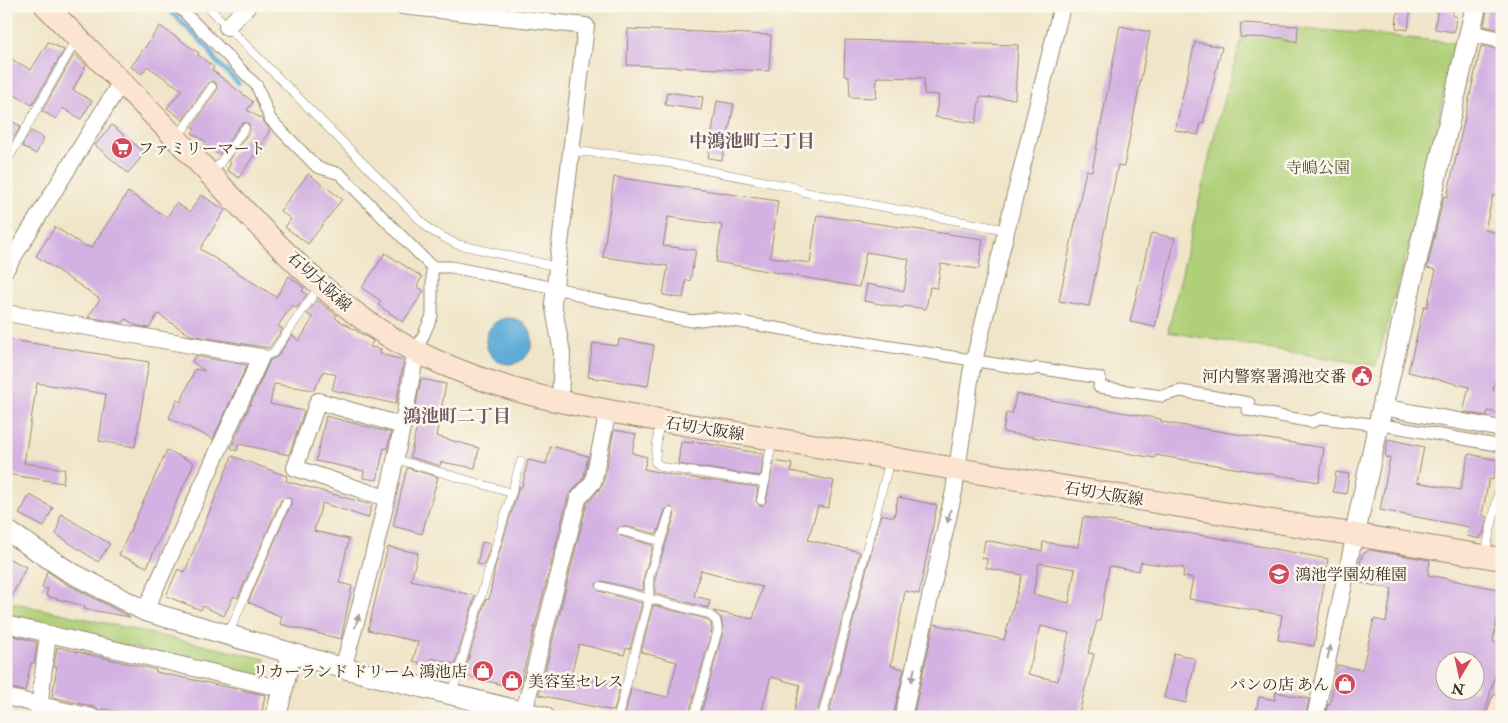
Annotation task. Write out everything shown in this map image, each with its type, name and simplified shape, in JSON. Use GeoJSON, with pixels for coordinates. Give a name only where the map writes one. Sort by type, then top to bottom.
{"type":"FeatureCollection","features":[{"type":"Feature","properties":{"kind":"main road","name":"石切大阪線"},"geometry":{"type":"LineString","coordinates":[[46,6],[177,138],[211,175],[321,284],[365,320],[416,352],[493,384],[560,402],[659,420],[1493,558]]}},
{"type":"Feature","properties":{"kind":"main road"},"geometry":{"type":"LineString","coordinates":[[1498,717],[1502,704]]}},
{"type":"Feature","properties":{"kind":"street"},"geometry":{"type":"LineString","coordinates":[[178,6],[257,86],[270,118],[317,166],[340,174],[432,267],[432,316],[416,352],[403,426],[360,610],[343,668]]}},
{"type":"Feature","properties":{"kind":"street"},"geometry":{"type":"LineString","coordinates":[[227,27],[248,6]]}},
{"type":"Feature","properties":{"kind":"street"},"geometry":{"type":"LineString","coordinates":[[403,6],[586,26],[553,304],[562,353],[560,402]]}},
{"type":"Feature","properties":{"kind":"street"},"geometry":{"type":"LineString","coordinates":[[903,717],[954,491],[974,361],[1062,6]]}},
{"type":"Feature","properties":{"kind":"street"},"geometry":{"type":"LineString","coordinates":[[1315,717],[1382,407],[1476,6]]}},
{"type":"Feature","properties":{"kind":"street"},"geometry":{"type":"LineString","coordinates":[[1469,33],[1502,40]]}},
{"type":"Feature","properties":{"kind":"street"},"geometry":{"type":"LineString","coordinates":[[6,269],[121,82]]}},
{"type":"Feature","properties":{"kind":"street"},"geometry":{"type":"LineString","coordinates":[[432,267],[451,267],[555,288],[590,299],[651,310],[665,316],[692,321],[715,318],[974,361],[1100,378],[1099,387],[1162,396],[1181,392],[1249,402],[1248,410],[1312,422],[1322,418],[1395,427],[1502,446]]}},
{"type":"Feature","properties":{"kind":"street"},"geometry":{"type":"LineString","coordinates":[[6,313],[261,357],[145,611]]}},
{"type":"Feature","properties":{"kind":"street"},"geometry":{"type":"LineString","coordinates":[[386,498],[295,468],[318,401],[403,426]]}},
{"type":"Feature","properties":{"kind":"street"},"geometry":{"type":"LineString","coordinates":[[1382,407],[1502,429]]}},
{"type":"Feature","properties":{"kind":"street"},"geometry":{"type":"LineString","coordinates":[[524,712],[578,499],[593,482],[608,411]]}},
{"type":"Feature","properties":{"kind":"street"},"geometry":{"type":"LineString","coordinates":[[6,530],[68,571],[145,611],[343,668],[452,694],[476,708],[524,712],[544,717]]}},
{"type":"Feature","properties":{"kind":"street"},"geometry":{"type":"LineString","coordinates":[[6,624],[283,688]]}},
{"type":"Feature","properties":{"kind":"street"},"geometry":{"type":"LineString","coordinates":[[39,711],[48,634]]}},
{"type":"Feature","properties":{"kind":"street"},"geometry":{"type":"LineString","coordinates":[[276,717],[291,653]]}},
{"type":"Feature","properties":{"kind":"street"},"geometry":{"type":"LineString","coordinates":[[6,697],[39,711],[92,717]]}},
{"type":"Feature","properties":{"kind":"lane"},"geometry":{"type":"LineString","coordinates":[[207,6],[430,230],[456,244],[558,267]]}},
{"type":"Feature","properties":{"kind":"lane"},"geometry":{"type":"LineString","coordinates":[[6,163],[77,38]]}},
{"type":"Feature","properties":{"kind":"lane"},"geometry":{"type":"LineString","coordinates":[[177,138],[212,87]]}},
{"type":"Feature","properties":{"kind":"lane"},"geometry":{"type":"LineString","coordinates":[[211,175],[245,128]]}},
{"type":"Feature","properties":{"kind":"lane"},"geometry":{"type":"LineString","coordinates":[[571,151],[633,156],[793,187],[804,192],[1007,230]]}},
{"type":"Feature","properties":{"kind":"lane"},"geometry":{"type":"LineString","coordinates":[[261,357],[274,353],[321,284]]}},
{"type":"Feature","properties":{"kind":"lane"},"geometry":{"type":"LineString","coordinates":[[659,420],[656,465],[759,482],[766,476]]}},
{"type":"Feature","properties":{"kind":"lane"},"geometry":{"type":"LineString","coordinates":[[760,500],[773,439]]}},
{"type":"Feature","properties":{"kind":"lane"},"geometry":{"type":"LineString","coordinates":[[822,717],[891,458]]}},
{"type":"Feature","properties":{"kind":"lane"},"geometry":{"type":"LineString","coordinates":[[395,459],[512,493]]}},
{"type":"Feature","properties":{"kind":"lane"},"geometry":{"type":"LineString","coordinates":[[452,694],[521,461]]}},
{"type":"Feature","properties":{"kind":"lane"},"geometry":{"type":"LineString","coordinates":[[1493,558],[1502,478]]}},
{"type":"Feature","properties":{"kind":"lane"},"geometry":{"type":"LineString","coordinates":[[228,634],[286,502]]}},
{"type":"Feature","properties":{"kind":"lane"},"geometry":{"type":"LineString","coordinates":[[618,717],[649,598],[649,577],[670,512]]}},
{"type":"Feature","properties":{"kind":"lane"},"geometry":{"type":"LineString","coordinates":[[622,531],[660,541]]}},
{"type":"Feature","properties":{"kind":"lane"},"geometry":{"type":"LineString","coordinates":[[601,586],[708,614],[716,620],[718,630],[694,717]]}},
{"type":"Feature","properties":{"kind":"green space","name":"寺嶋公園"},"geometry":{"type":"Polygon","coordinates":[[[1246,25],[1362,33],[1455,43],[1422,195],[1376,366],[1168,332],[1219,116],[1246,25]]]}},
{"type":"Feature","properties":{"kind":"green space"},"geometry":{"type":"Polygon","coordinates":[[[6,601],[265,659],[262,676],[6,619],[6,601]]]}},
{"type":"Feature","properties":{"kind":"water"},"geometry":{"type":"Polygon","coordinates":[[[504,318],[514,318],[528,328],[532,341],[528,354],[522,360],[514,364],[504,364],[490,354],[486,346],[486,336],[496,322],[504,318]]]}},
{"type":"Feature","properties":{"kind":"building"},"geometry":{"type":"Polygon","coordinates":[[[1398,6],[1411,6],[1408,30],[1396,28],[1398,6]]]}},
{"type":"Feature","properties":{"kind":"building"},"geometry":{"type":"Polygon","coordinates":[[[1438,6],[1454,6],[1452,15],[1456,16],[1454,32],[1435,29],[1438,6]]]}},
{"type":"Feature","properties":{"kind":"building"},"geometry":{"type":"Polygon","coordinates":[[[1488,6],[1502,6],[1502,30],[1484,26],[1488,6]]]}},
{"type":"Feature","properties":{"kind":"building"},"geometry":{"type":"Polygon","coordinates":[[[1241,23],[1298,26],[1297,42],[1282,38],[1240,37],[1241,23]]]}},
{"type":"Feature","properties":{"kind":"building"},"geometry":{"type":"Polygon","coordinates":[[[160,26],[199,53],[198,55],[214,67],[212,70],[253,102],[247,110],[262,119],[270,130],[239,178],[227,170],[231,163],[228,161],[250,131],[249,124],[245,122],[240,125],[219,155],[204,145],[206,142],[192,133],[195,129],[192,127],[217,90],[216,83],[212,81],[207,84],[183,120],[167,108],[182,90],[147,66],[142,74],[131,67],[160,26]]]}},
{"type":"Feature","properties":{"kind":"building"},"geometry":{"type":"Polygon","coordinates":[[[1120,26],[1150,32],[1124,166],[1118,165],[1089,306],[1059,301],[1086,170],[1092,171],[1120,26]]]}},
{"type":"Feature","properties":{"kind":"building"},"geometry":{"type":"Polygon","coordinates":[[[628,29],[771,35],[769,71],[627,65],[628,29]]]}},
{"type":"Feature","properties":{"kind":"building"},"geometry":{"type":"Polygon","coordinates":[[[845,40],[1018,45],[1015,99],[980,97],[976,123],[935,117],[939,95],[924,94],[924,78],[877,77],[876,98],[850,97],[849,76],[844,76],[845,40]]]}},
{"type":"Feature","properties":{"kind":"building"},"geometry":{"type":"Polygon","coordinates":[[[48,42],[64,50],[32,105],[6,90],[6,56],[31,70],[48,42]]]}},
{"type":"Feature","properties":{"kind":"building"},"geometry":{"type":"Polygon","coordinates":[[[1195,42],[1222,47],[1203,124],[1201,123],[1198,135],[1175,130],[1195,42]]]}},
{"type":"Feature","properties":{"kind":"building"},"geometry":{"type":"Polygon","coordinates":[[[1481,46],[1502,50],[1502,177],[1497,196],[1493,195],[1485,230],[1502,234],[1502,353],[1493,390],[1502,392],[1502,414],[1488,411],[1487,416],[1463,412],[1469,387],[1408,372],[1424,306],[1427,307],[1436,270],[1427,268],[1444,196],[1447,197],[1481,46]]]}},
{"type":"Feature","properties":{"kind":"building"},"geometry":{"type":"Polygon","coordinates":[[[74,55],[86,65],[73,90],[92,101],[81,119],[62,108],[56,119],[42,111],[74,55]]]}},
{"type":"Feature","properties":{"kind":"building"},"geometry":{"type":"Polygon","coordinates":[[[667,92],[703,97],[701,110],[665,105],[667,92]]]}},
{"type":"Feature","properties":{"kind":"building"},"geometry":{"type":"Polygon","coordinates":[[[717,101],[734,104],[722,160],[708,158],[717,101]]]}},
{"type":"Feature","properties":{"kind":"building"},"geometry":{"type":"Polygon","coordinates":[[[6,119],[21,126],[12,141],[6,138],[6,119]]]}},
{"type":"Feature","properties":{"kind":"building"},"geometry":{"type":"Polygon","coordinates":[[[112,125],[145,153],[128,173],[95,145],[112,125]]]}},
{"type":"Feature","properties":{"kind":"building"},"geometry":{"type":"Polygon","coordinates":[[[31,131],[44,138],[36,154],[22,146],[31,131]]]}},
{"type":"Feature","properties":{"kind":"building"},"geometry":{"type":"Polygon","coordinates":[[[308,174],[342,199],[308,244],[285,227],[291,219],[280,211],[308,174]]]}},
{"type":"Feature","properties":{"kind":"building"},"geometry":{"type":"Polygon","coordinates":[[[614,177],[778,201],[770,257],[810,263],[817,215],[983,239],[979,269],[941,264],[937,288],[930,287],[926,309],[904,306],[903,308],[864,301],[867,284],[904,291],[909,259],[866,252],[859,287],[716,262],[722,225],[668,217],[663,246],[696,250],[690,281],[686,280],[683,298],[663,295],[668,266],[603,257],[614,177]]]}},
{"type":"Feature","properties":{"kind":"building"},"geometry":{"type":"Polygon","coordinates":[[[128,192],[167,217],[176,203],[190,212],[201,195],[225,210],[200,249],[276,297],[289,276],[304,288],[302,291],[307,294],[297,308],[292,305],[278,326],[283,329],[269,348],[190,335],[158,314],[149,328],[135,325],[126,319],[123,323],[88,317],[100,299],[36,256],[55,227],[86,247],[91,248],[128,192]]]}},
{"type":"Feature","properties":{"kind":"building"},"geometry":{"type":"Polygon","coordinates":[[[1151,233],[1175,238],[1155,327],[1130,322],[1151,233]]]}},
{"type":"Feature","properties":{"kind":"building"},"geometry":{"type":"Polygon","coordinates":[[[385,253],[422,277],[417,286],[424,291],[403,322],[378,305],[381,301],[362,288],[385,253]]]}},
{"type":"Feature","properties":{"kind":"building"},"geometry":{"type":"Polygon","coordinates":[[[317,300],[337,316],[335,318],[373,341],[370,347],[381,349],[380,354],[404,360],[396,404],[332,390],[336,375],[324,371],[314,390],[274,384],[270,404],[304,411],[289,455],[239,444],[237,451],[231,448],[270,360],[278,356],[292,335],[299,341],[313,318],[307,314],[317,300]]]}},
{"type":"Feature","properties":{"kind":"building"},"geometry":{"type":"Polygon","coordinates":[[[6,339],[149,362],[135,447],[99,441],[106,394],[37,383],[24,463],[65,469],[63,483],[6,474],[6,339]]]}},
{"type":"Feature","properties":{"kind":"building"},"geometry":{"type":"Polygon","coordinates":[[[619,339],[654,345],[648,386],[588,377],[593,343],[618,346],[619,339]]]}},
{"type":"Feature","properties":{"kind":"building"},"geometry":{"type":"Polygon","coordinates":[[[195,356],[247,365],[213,439],[169,418],[177,400],[181,402],[195,369],[205,371],[192,362],[195,356]]]}},
{"type":"Feature","properties":{"kind":"building"},"geometry":{"type":"Polygon","coordinates":[[[421,379],[446,384],[436,436],[479,448],[475,468],[441,462],[440,466],[410,457],[419,418],[414,416],[421,379]]]}},
{"type":"Feature","properties":{"kind":"building"},"geometry":{"type":"Polygon","coordinates":[[[1016,394],[1161,419],[1161,422],[1324,448],[1319,482],[1155,455],[1155,458],[1003,432],[1006,413],[1012,414],[1016,394]]]}},
{"type":"Feature","properties":{"kind":"building"},"geometry":{"type":"Polygon","coordinates":[[[326,416],[391,433],[387,449],[384,448],[377,480],[363,478],[364,471],[316,461],[326,416]]]}},
{"type":"Feature","properties":{"kind":"building"},"geometry":{"type":"Polygon","coordinates":[[[614,430],[636,434],[632,453],[647,457],[644,469],[671,475],[758,487],[756,501],[759,505],[763,505],[766,501],[774,461],[792,464],[791,471],[834,481],[828,508],[818,506],[808,540],[860,552],[816,717],[793,717],[800,685],[771,677],[760,717],[700,717],[723,631],[721,618],[713,611],[753,619],[762,587],[701,570],[694,596],[710,600],[708,608],[655,594],[655,578],[675,514],[671,507],[665,510],[657,534],[623,526],[617,529],[620,536],[653,545],[644,576],[643,591],[602,581],[596,584],[599,591],[642,603],[630,649],[626,648],[624,655],[579,644],[571,675],[620,687],[614,711],[539,695],[587,504],[603,485],[614,430]]]}},
{"type":"Feature","properties":{"kind":"building"},"geometry":{"type":"Polygon","coordinates":[[[1388,439],[1424,447],[1417,482],[1460,490],[1469,454],[1498,460],[1493,480],[1489,479],[1482,514],[1487,518],[1483,535],[1481,535],[1480,539],[1467,536],[1469,527],[1380,510],[1390,458],[1385,457],[1388,439]]]}},
{"type":"Feature","properties":{"kind":"building"},"geometry":{"type":"Polygon","coordinates":[[[693,441],[763,454],[761,474],[759,476],[678,464],[681,442],[693,443],[693,441]]]}},
{"type":"Feature","properties":{"kind":"building"},"geometry":{"type":"Polygon","coordinates":[[[551,446],[588,456],[584,477],[568,497],[519,689],[467,676],[469,668],[466,667],[486,599],[489,600],[495,567],[519,487],[522,487],[528,460],[546,464],[551,446]]]}},
{"type":"Feature","properties":{"kind":"building"},"geometry":{"type":"Polygon","coordinates":[[[167,450],[194,463],[147,567],[119,555],[167,450]]]}},
{"type":"Feature","properties":{"kind":"building"},"geometry":{"type":"Polygon","coordinates":[[[232,456],[287,476],[286,481],[372,505],[368,518],[322,503],[314,531],[349,539],[339,583],[352,586],[341,639],[280,624],[282,617],[248,602],[291,504],[291,499],[288,497],[281,500],[238,598],[234,596],[224,616],[203,606],[201,610],[166,596],[178,569],[185,572],[232,456]]]}},
{"type":"Feature","properties":{"kind":"building"},"geometry":{"type":"Polygon","coordinates":[[[407,468],[438,477],[422,534],[393,526],[407,468]]]}},
{"type":"Feature","properties":{"kind":"building"},"geometry":{"type":"Polygon","coordinates":[[[1336,472],[1349,474],[1346,494],[1333,492],[1336,472]]]}},
{"type":"Feature","properties":{"kind":"building"},"geometry":{"type":"Polygon","coordinates":[[[30,495],[53,508],[44,527],[19,514],[30,495]]]}},
{"type":"Feature","properties":{"kind":"building"},"geometry":{"type":"Polygon","coordinates":[[[898,497],[937,505],[919,594],[905,591],[891,666],[904,669],[893,717],[828,717],[881,514],[894,517],[898,497]]]}},
{"type":"Feature","properties":{"kind":"building"},"geometry":{"type":"Polygon","coordinates":[[[61,514],[110,544],[98,562],[56,534],[61,514]]]}},
{"type":"Feature","properties":{"kind":"building"},"geometry":{"type":"Polygon","coordinates":[[[1083,517],[1212,537],[1328,559],[1314,646],[1278,640],[1282,615],[1189,599],[1193,578],[1183,577],[1184,568],[1141,562],[1139,571],[1109,566],[1100,621],[1097,621],[1088,653],[1094,654],[1078,717],[913,717],[934,624],[1004,640],[1022,575],[986,568],[987,559],[982,558],[985,540],[1042,551],[1043,542],[1078,547],[1083,517]],[[1039,563],[1033,594],[1069,603],[1075,569],[1039,563]],[[1041,626],[1028,674],[1058,681],[1069,633],[1041,626]]]}},
{"type":"Feature","properties":{"kind":"building"},"geometry":{"type":"Polygon","coordinates":[[[482,542],[491,544],[484,565],[477,564],[482,542]]]}},
{"type":"Feature","properties":{"kind":"building"},"geometry":{"type":"Polygon","coordinates":[[[388,547],[418,553],[411,580],[475,596],[455,664],[431,658],[429,665],[413,661],[418,642],[368,630],[388,547]]]}},
{"type":"Feature","properties":{"kind":"building"},"geometry":{"type":"Polygon","coordinates":[[[1369,550],[1430,560],[1428,575],[1502,590],[1493,642],[1502,644],[1502,648],[1484,717],[1325,717],[1328,704],[1330,704],[1337,665],[1362,670],[1374,619],[1386,622],[1392,589],[1356,582],[1362,555],[1369,550]]]}},
{"type":"Feature","properties":{"kind":"building"},"geometry":{"type":"Polygon","coordinates":[[[6,557],[26,567],[6,608],[6,557]]]}},
{"type":"Feature","properties":{"kind":"building"},"geometry":{"type":"Polygon","coordinates":[[[47,571],[63,582],[130,617],[84,609],[85,606],[46,596],[48,589],[42,588],[47,571]]]}},
{"type":"Feature","properties":{"kind":"building"},"geometry":{"type":"Polygon","coordinates":[[[653,605],[706,619],[711,623],[712,630],[688,717],[633,717],[625,715],[631,689],[668,697],[677,662],[641,652],[653,605]]]}},
{"type":"Feature","properties":{"kind":"building"},"geometry":{"type":"Polygon","coordinates":[[[6,634],[37,642],[34,663],[31,663],[25,691],[6,687],[6,634]]]}},
{"type":"Feature","properties":{"kind":"building"},"geometry":{"type":"Polygon","coordinates":[[[57,647],[156,670],[156,672],[265,695],[261,717],[137,717],[137,715],[102,709],[101,713],[94,707],[52,697],[57,667],[54,667],[57,647]]]}},
{"type":"Feature","properties":{"kind":"building"},"geometry":{"type":"Polygon","coordinates":[[[1174,653],[1196,659],[1186,703],[1164,698],[1174,653]]]}},
{"type":"Feature","properties":{"kind":"building"},"geometry":{"type":"Polygon","coordinates":[[[1276,692],[1309,699],[1305,717],[1255,717],[1259,697],[1275,700],[1276,692]]]}},
{"type":"Feature","properties":{"kind":"waterway"},"geometry":{"type":"LineString","coordinates":[[165,6],[209,49],[215,60],[238,83]]}},
{"type":"Feature","properties":{"kind":"place","name":"ファミリーマート"},"geometry":{"type":"Point","coordinates":[122,148]}},
{"type":"Feature","properties":{"kind":"place","name":"河内警察署鴻池交番"},"geometry":{"type":"Point","coordinates":[1362,376]}},
{"type":"Feature","properties":{"kind":"place","name":"鴻池学園幼稚園"},"geometry":{"type":"Point","coordinates":[1279,574]}},
{"type":"Feature","properties":{"kind":"place","name":"リカーランド ドリーム 鴻池店"},"geometry":{"type":"Point","coordinates":[483,671]}},
{"type":"Feature","properties":{"kind":"place","name":"美容室セレス"},"geometry":{"type":"Point","coordinates":[512,681]}},
{"type":"Feature","properties":{"kind":"place","name":"パンの店 あん"},"geometry":{"type":"Point","coordinates":[1345,684]}},
{"type":"Feature","properties":{"kind":"district","name":"中鴻池町三丁目"},"geometry":{"type":"Point","coordinates":[752,141]}},
{"type":"Feature","properties":{"kind":"district","name":"鴻池町二丁目"},"geometry":{"type":"Point","coordinates":[457,416]}}]}
